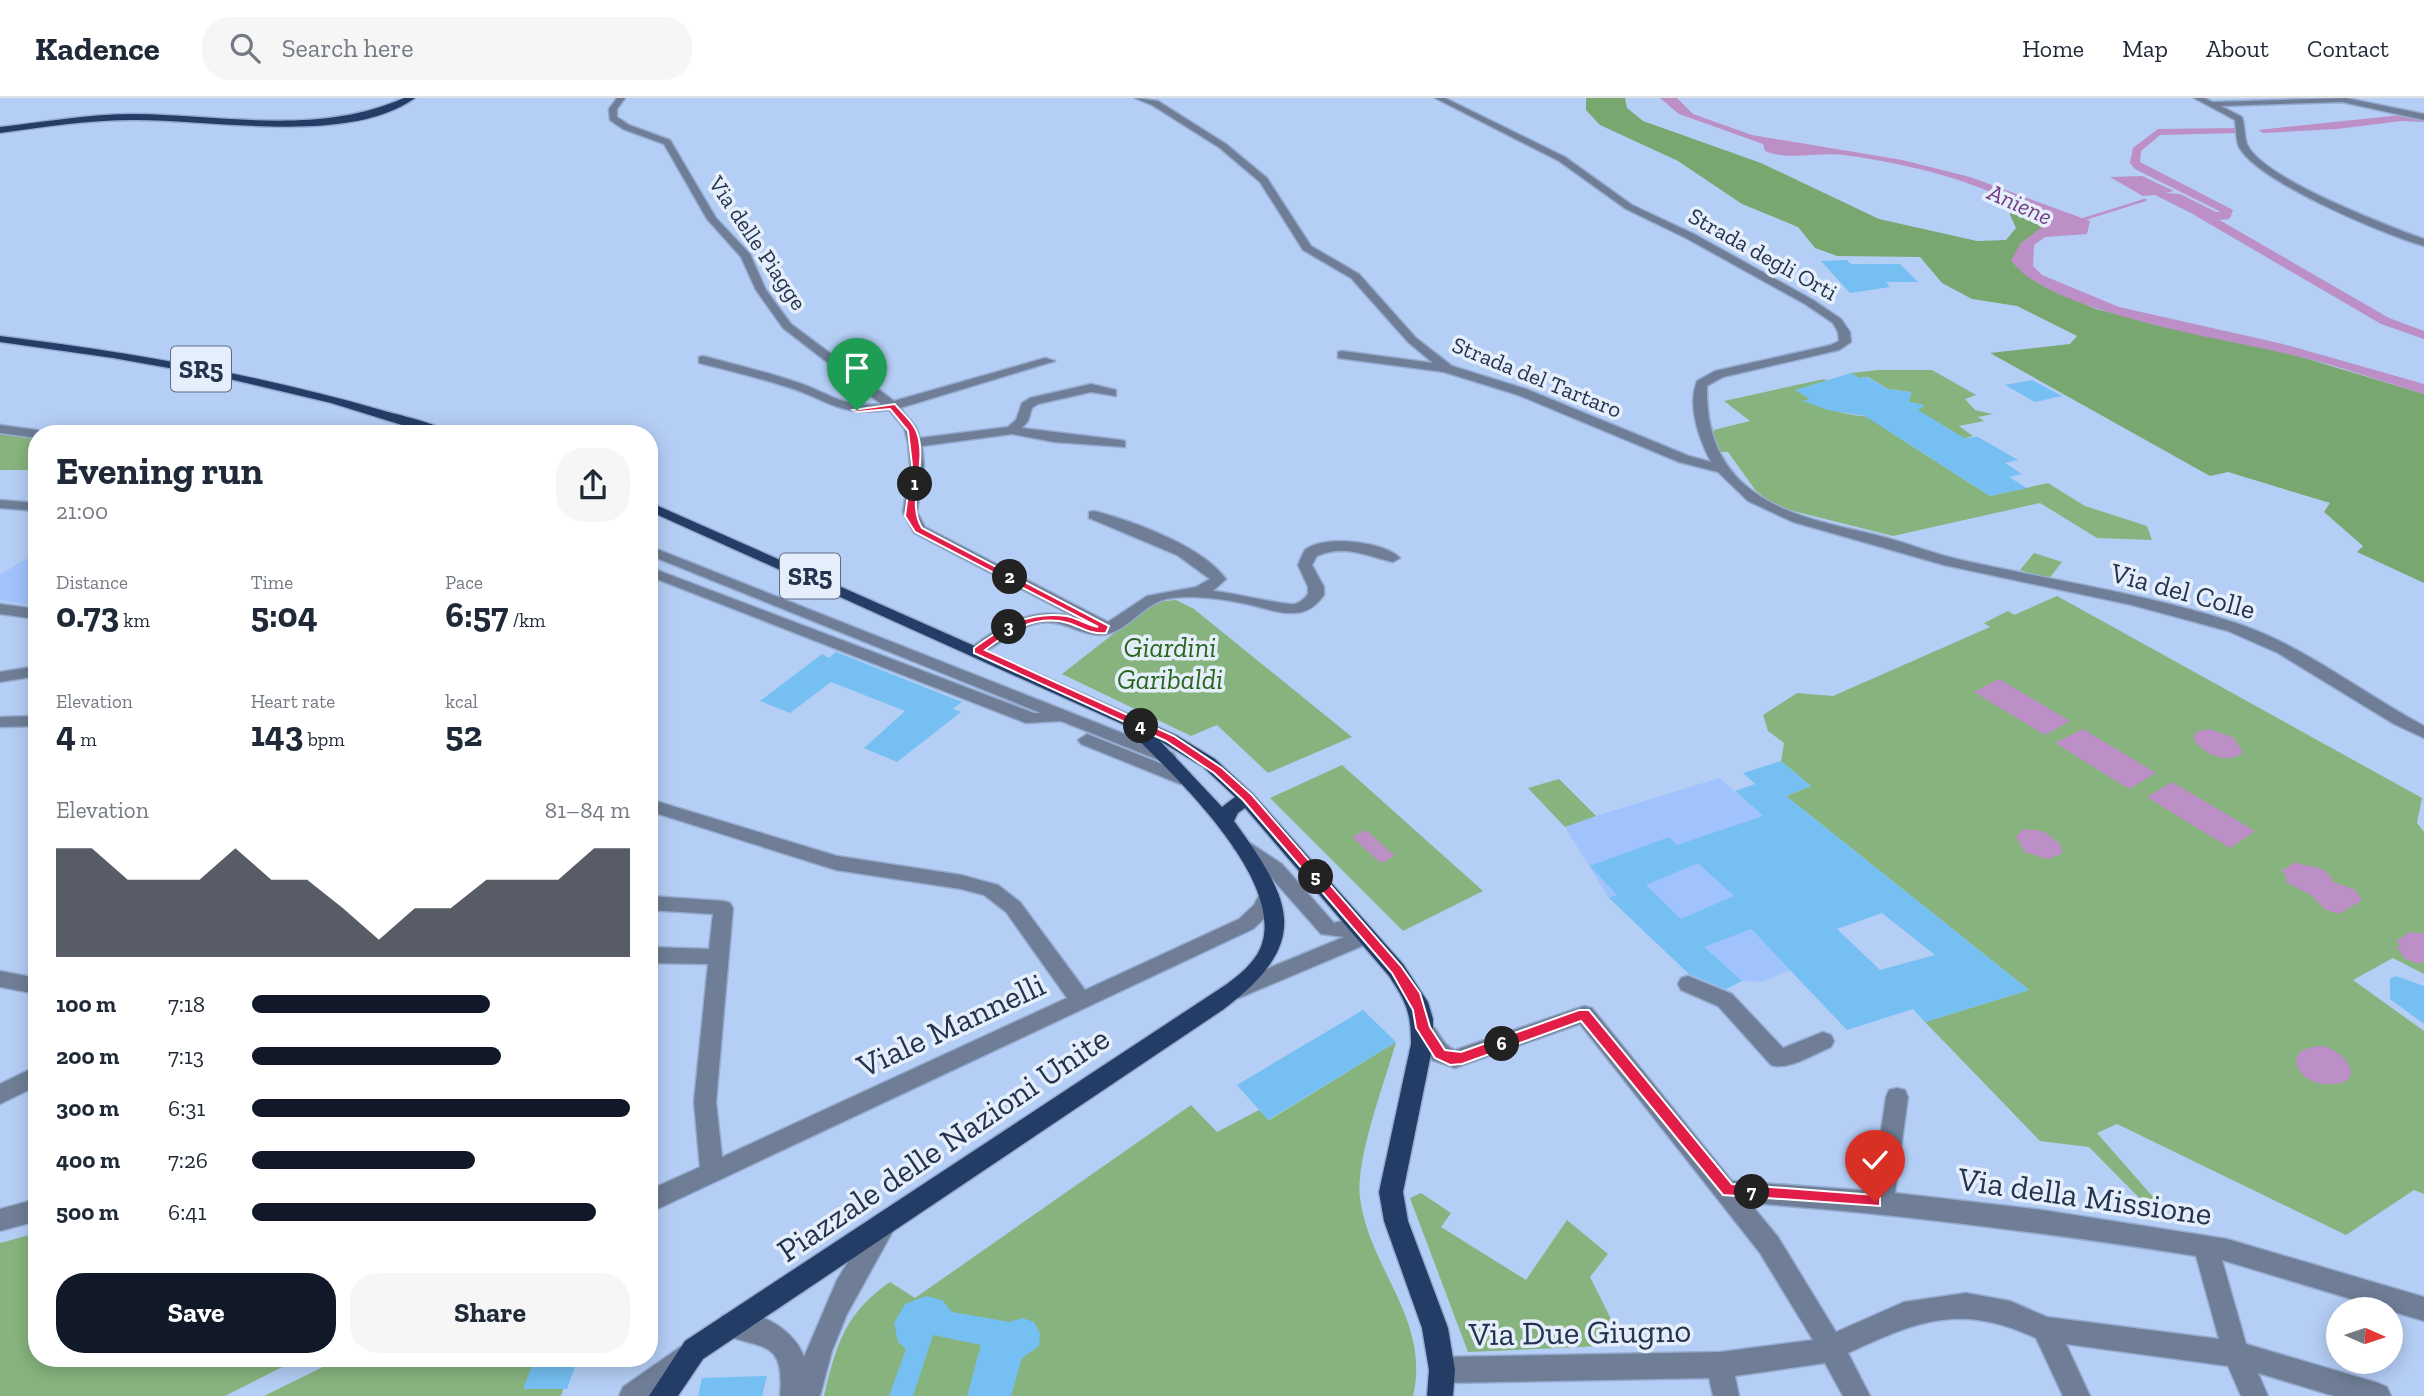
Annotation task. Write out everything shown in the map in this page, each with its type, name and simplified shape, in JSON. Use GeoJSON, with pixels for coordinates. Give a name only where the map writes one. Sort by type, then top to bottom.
{"type":"FeatureCollection","features":[{"type":"Feature","properties":{"kind":"main road"},"geometry":{"type":"LineString","coordinates":[[0,130],[133,117],[326,121],[373,113],[411,98]]}},
{"type":"Feature","properties":{"kind":"main road","name":"SR5"},"geometry":{"type":"LineString","coordinates":[[0,339],[127,356],[282,385],[414,425]]}},
{"type":"Feature","properties":{"kind":"main road","name":"SR5"},"geometry":{"type":"LineString","coordinates":[[658,510],[974,649]]}},
{"type":"Feature","properties":{"kind":"main road"},"geometry":{"type":"LineString","coordinates":[[974,649],[1190,750],[1247,798],[1413,993],[1423,1028],[1415,1081],[1391,1192],[1396,1221],[1435,1328],[1441,1383]]}},
{"type":"Feature","properties":{"kind":"main road"},"geometry":{"type":"LineString","coordinates":[[1127,720],[1167,757],[1241,844],[1269,895],[1274,930]]}},
{"type":"Feature","properties":{"kind":"main road"},"geometry":{"type":"LineString","coordinates":[[1167,757],[1231,783]]}},
{"type":"Feature","properties":{"kind":"main road"},"geometry":{"type":"LineString","coordinates":[[1224,824],[1230,809],[1247,798]]}},
{"type":"Feature","properties":{"kind":"main road","name":"Piazzale delle Nazioni Unite"},"geometry":{"type":"LineString","coordinates":[[694,1350],[1229,994],[1255,971],[1274,930]]}},
{"type":"Feature","properties":{"kind":"main road"},"geometry":{"type":"LineString","coordinates":[[662,1396],[694,1350]]}},
{"type":"Feature","properties":{"kind":"street","name":"Via delle Piagge"},"geometry":{"type":"LineString","coordinates":[[621,98],[612,109],[614,120],[667,142],[712,219],[747,256],[761,290],[787,326],[892,406],[910,427],[915,443],[916,479],[910,512],[919,530],[1101,621],[1104,626],[1102,630]]}},
{"type":"Feature","properties":{"kind":"street","name":"Strada del Tartaro"},"geometry":{"type":"LineString","coordinates":[[1139,98],[1155,103],[1223,146],[1264,180],[1307,248],[1353,275],[1412,340],[1448,369],[1522,392],[1692,462],[1726,470]]}},
{"type":"Feature","properties":{"kind":"street","name":"Strada degli Orti"},"geometry":{"type":"LineString","coordinates":[[1439,98],[1562,159],[1627,206],[1690,236],[1801,297],[1840,325],[1846,338],[1835,348],[1719,374],[1701,384],[1699,407],[1703,437],[1726,470],[1752,497],[1786,515],[1990,571]]}},
{"type":"Feature","properties":{"kind":"street"},"geometry":{"type":"LineString","coordinates":[[2198,98],[2237,117],[2246,149],[2271,170],[2322,198],[2424,243]]}},
{"type":"Feature","properties":{"kind":"street"},"geometry":{"type":"LineString","coordinates":[[2211,104],[2360,101],[2394,114],[2424,117]]}},
{"type":"Feature","properties":{"kind":"street"},"geometry":{"type":"LineString","coordinates":[[1342,355],[1448,369]]}},
{"type":"Feature","properties":{"kind":"street"},"geometry":{"type":"LineString","coordinates":[[703,360],[792,384],[842,407],[868,410],[892,406],[1049,361]]}},
{"type":"Feature","properties":{"kind":"street"},"geometry":{"type":"LineString","coordinates":[[1012,430],[1022,421],[1026,407],[1034,401],[1091,388],[1112,393]]}},
{"type":"Feature","properties":{"kind":"street"},"geometry":{"type":"LineString","coordinates":[[0,429],[28,433]]}},
{"type":"Feature","properties":{"kind":"street"},"geometry":{"type":"LineString","coordinates":[[915,443],[1012,430],[1054,438],[1120,444]]}},
{"type":"Feature","properties":{"kind":"street"},"geometry":{"type":"LineString","coordinates":[[0,504],[28,506]]}},
{"type":"Feature","properties":{"kind":"street"},"geometry":{"type":"LineString","coordinates":[[1094,515],[1138,530],[1214,572],[1218,579],[1216,583],[1189,594]]}},
{"type":"Feature","properties":{"kind":"street"},"geometry":{"type":"LineString","coordinates":[[974,649],[1007,628],[1031,618],[1058,618],[1102,630],[1155,598],[1189,594],[1250,599],[1291,610],[1307,604],[1316,595],[1316,587],[1305,565],[1306,558],[1315,551],[1353,545],[1393,558]]}},
{"type":"Feature","properties":{"kind":"street"},"geometry":{"type":"LineString","coordinates":[[658,554],[1167,757]]}},
{"type":"Feature","properties":{"kind":"street","name":"Via del Colle"},"geometry":{"type":"LineString","coordinates":[[1990,571],[2160,608],[2244,632],[2290,654],[2424,733]]}},
{"type":"Feature","properties":{"kind":"street"},"geometry":{"type":"LineString","coordinates":[[658,574],[1186,780]]}},
{"type":"Feature","properties":{"kind":"street"},"geometry":{"type":"LineString","coordinates":[[0,609],[28,613]]}},
{"type":"Feature","properties":{"kind":"street"},"geometry":{"type":"LineString","coordinates":[[0,677],[28,672]]}},
{"type":"Feature","properties":{"kind":"street"},"geometry":{"type":"LineString","coordinates":[[1032,719],[1059,716]]}},
{"type":"Feature","properties":{"kind":"street"},"geometry":{"type":"LineString","coordinates":[[0,722],[28,721]]}},
{"type":"Feature","properties":{"kind":"street"},"geometry":{"type":"LineString","coordinates":[[658,808],[825,860],[961,882],[990,890],[1013,907],[1081,1001]]}},
{"type":"Feature","properties":{"kind":"street"},"geometry":{"type":"LineString","coordinates":[[1241,844],[1275,869],[1328,929],[1362,930]]}},
{"type":"Feature","properties":{"kind":"street","name":"Viale Mannelli"},"geometry":{"type":"LineString","coordinates":[[658,1198],[1246,924],[1261,910],[1269,895]]}},
{"type":"Feature","properties":{"kind":"street"},"geometry":{"type":"LineString","coordinates":[[658,903],[721,906],[725,915],[705,1102],[712,1172]]}},
{"type":"Feature","properties":{"kind":"street"},"geometry":{"type":"LineString","coordinates":[[1246,924],[1266,926],[1274,930]]}},
{"type":"Feature","properties":{"kind":"street","name":"Piazzale delle Nazioni Unite"},"geometry":{"type":"LineString","coordinates":[[1229,994],[1306,962],[1362,930]]}},
{"type":"Feature","properties":{"kind":"street"},"geometry":{"type":"LineString","coordinates":[[658,955],[719,957]]}},
{"type":"Feature","properties":{"kind":"street"},"geometry":{"type":"LineString","coordinates":[[0,979],[28,984]]}},
{"type":"Feature","properties":{"kind":"street"},"geometry":{"type":"LineString","coordinates":[[1688,984],[1726,1000],[1779,1059],[1824,1041]]}},
{"type":"Feature","properties":{"kind":"street"},"geometry":{"type":"LineString","coordinates":[[1423,1028],[1440,1054],[1455,1059],[1584,1014],[1728,1191],[1783,1264],[1857,1396]]}},
{"type":"Feature","properties":{"kind":"street"},"geometry":{"type":"LineString","coordinates":[[0,1095],[28,1080]]}},
{"type":"Feature","properties":{"kind":"street"},"geometry":{"type":"LineString","coordinates":[[1882,1202],[1897,1097]]}},
{"type":"Feature","properties":{"kind":"street","name":"Via della Missione"},"geometry":{"type":"LineString","coordinates":[[1728,1191],[1882,1202],[2042,1221],[2206,1247],[2246,1255],[2424,1309]]}},
{"type":"Feature","properties":{"kind":"street"},"geometry":{"type":"LineString","coordinates":[[0,1220],[28,1212]]}},
{"type":"Feature","properties":{"kind":"street"},"geometry":{"type":"LineString","coordinates":[[807,1396],[816,1359],[832,1315],[863,1256],[884,1226]]}},
{"type":"Feature","properties":{"kind":"street"},"geometry":{"type":"LineString","coordinates":[[2206,1247],[2236,1354],[2255,1396]]}},
{"type":"Feature","properties":{"kind":"street"},"geometry":{"type":"LineString","coordinates":[[1832,1348],[1869,1327],[1904,1314],[1956,1305],[1998,1310],[2045,1329],[2236,1354],[2378,1396]]}},
{"type":"Feature","properties":{"kind":"street"},"geometry":{"type":"LineString","coordinates":[[731,1325],[768,1334],[786,1346],[796,1367],[793,1396]]}},
{"type":"Feature","properties":{"kind":"street"},"geometry":{"type":"LineString","coordinates":[[2045,1329],[2077,1396]]}},
{"type":"Feature","properties":{"kind":"street","name":"Via Due Giugno"},"geometry":{"type":"LineString","coordinates":[[1441,1383],[1720,1365],[1832,1348]]}},
{"type":"Feature","properties":{"kind":"street"},"geometry":{"type":"LineString","coordinates":[[632,1396],[694,1350]]}},
{"type":"Feature","properties":{"kind":"street","name":"Via Due Giugno"},"geometry":{"type":"LineString","coordinates":[[1720,1365],[1726,1396]]}},
{"type":"Feature","properties":{"kind":"shaded area"},"geometry":{"type":"Polygon","coordinates":[[[28,558],[28,605],[0,600],[0,575],[28,558]]]}},
{"type":"Feature","properties":{"kind":"shaded area"},"geometry":{"type":"Polygon","coordinates":[[[1719,778],[1797,846],[1751,930],[1790,970],[1761,982],[1742,981],[1724,990],[1704,988],[1609,898],[1565,827],[1528,788],[1559,779],[1596,816],[1719,778]]]}},
{"type":"Feature","properties":{"kind":"green space"},"geometry":{"type":"Polygon","coordinates":[[[1586,98],[1625,98],[1627,108],[1643,121],[1761,163],[1879,219],[1977,241],[2006,240],[2016,228],[2010,215],[2013,204],[2017,204],[2048,223],[2020,244],[2036,282],[2096,309],[2298,356],[2424,394],[2424,583],[2357,552],[2363,546],[2324,512],[2330,503],[2228,472],[2210,476],[1990,353],[2070,344],[2077,336],[2017,306],[1972,299],[1942,283],[1920,257],[1837,256],[1815,248],[1798,227],[1742,204],[1678,161],[1600,125],[1586,110],[1586,98]]]}},
{"type":"Feature","properties":{"kind":"green space"},"geometry":{"type":"Polygon","coordinates":[[[1932,370],[1976,395],[1965,399],[1975,410],[1993,414],[1978,417],[1984,421],[1959,426],[1973,436],[1965,438],[1973,444],[1929,417],[1891,425],[1893,434],[1990,496],[2048,483],[2085,506],[2147,526],[2152,540],[2097,538],[2040,503],[1893,536],[1777,507],[1756,491],[1728,452],[1721,452],[1714,444],[1714,430],[1750,421],[1724,401],[1824,379],[1829,382],[1796,390],[1810,399],[1805,401],[1848,414],[1865,416],[1898,416],[1924,405],[1909,402],[1911,392],[1888,389],[1868,377],[1859,378],[1851,373],[1932,370]]]}},
{"type":"Feature","properties":{"kind":"green space"},"geometry":{"type":"Polygon","coordinates":[[[0,434],[28,438],[28,470],[0,470],[0,434]]]}},
{"type":"Feature","properties":{"kind":"green space"},"geometry":{"type":"Polygon","coordinates":[[[2034,553],[2062,562],[2048,580],[2020,570],[2034,553]]]}},
{"type":"Feature","properties":{"kind":"green space"},"geometry":{"type":"Polygon","coordinates":[[[2057,596],[2422,798],[2417,823],[2424,832],[2424,974],[2393,958],[2353,980],[2424,1031],[2424,1194],[2414,1190],[2346,1235],[2117,1124],[2097,1133],[2175,1222],[2164,1223],[2089,1147],[2040,1141],[1925,1022],[2029,990],[1786,796],[1811,786],[1781,761],[1784,743],[1768,731],[1763,715],[1797,693],[1833,696],[1990,627],[1984,623],[2008,611],[2014,615],[2057,596]]]}},
{"type":"Feature","properties":{"kind":"green space","name":"Giardini Garibaldi"},"geometry":{"type":"Polygon","coordinates":[[[1176,600],[1194,609],[1352,737],[1268,773],[1217,725],[1191,736],[1062,674],[1154,602],[1176,600]]]}},
{"type":"Feature","properties":{"kind":"green space"},"geometry":{"type":"Polygon","coordinates":[[[1342,765],[1483,891],[1403,931],[1270,798],[1342,765]]]}},
{"type":"Feature","properties":{"kind":"green space"},"geometry":{"type":"Polygon","coordinates":[[[1559,779],[1596,816],[1565,827],[1528,788],[1559,779]]]}},
{"type":"Feature","properties":{"kind":"green space"},"geometry":{"type":"Polygon","coordinates":[[[1396,1042],[1366,1142],[1360,1198],[1366,1224],[1407,1319],[1414,1343],[1416,1369],[1413,1396],[824,1396],[838,1346],[853,1318],[862,1306],[890,1282],[915,1298],[1191,1105],[1217,1132],[1259,1110],[1269,1120],[1396,1042]]]}},
{"type":"Feature","properties":{"kind":"green space"},"geometry":{"type":"Polygon","coordinates":[[[1421,1193],[1451,1213],[1441,1227],[1526,1280],[1567,1220],[1608,1254],[1590,1277],[1624,1345],[1468,1352],[1410,1198],[1421,1193]]]}},
{"type":"Feature","properties":{"kind":"green space"},"geometry":{"type":"Polygon","coordinates":[[[28,1235],[28,1367],[282,1367],[225,1396],[0,1396],[0,1243],[28,1235]]]}},
{"type":"Feature","properties":{"kind":"green space"},"geometry":{"type":"Polygon","coordinates":[[[323,1367],[571,1367],[561,1396],[264,1396],[323,1367]]]}},
{"type":"Feature","properties":{"kind":"water","name":"Aniene"},"geometry":{"type":"Polygon","coordinates":[[[1660,98],[1677,98],[1693,114],[1752,135],[1902,160],[1970,177],[2090,221],[2087,234],[2045,237],[2034,245],[2033,266],[2042,275],[2119,307],[2283,344],[2424,384],[2424,394],[2312,360],[2143,322],[2061,295],[2031,279],[2011,260],[2020,244],[2047,223],[2000,196],[1950,177],[1897,164],[1844,155],[1774,154],[1765,151],[1763,144],[1679,114],[1660,98]]]}},
{"type":"Feature","properties":{"kind":"water"},"geometry":{"type":"Polygon","coordinates":[[[2142,176],[2174,191],[2165,193],[2180,194],[2230,219],[2207,221],[2155,195],[2143,196],[2110,177],[2142,176]]]}},
{"type":"Feature","properties":{"kind":"water"},"geometry":{"type":"Polygon","coordinates":[[[1999,679],[2070,721],[2045,735],[1974,692],[1999,679]]]}},
{"type":"Feature","properties":{"kind":"water"},"geometry":{"type":"Polygon","coordinates":[[[2083,729],[2156,773],[2129,789],[2055,743],[2083,729]]]}},
{"type":"Feature","properties":{"kind":"water"},"geometry":{"type":"Polygon","coordinates":[[[2210,729],[2234,738],[2243,752],[2230,758],[2208,753],[2193,737],[2198,731],[2210,729]]]}},
{"type":"Feature","properties":{"kind":"water"},"geometry":{"type":"Polygon","coordinates":[[[2172,782],[2255,831],[2230,848],[2147,797],[2172,782]]]}},
{"type":"Feature","properties":{"kind":"water"},"geometry":{"type":"Polygon","coordinates":[[[1366,830],[1395,856],[1381,863],[1352,837],[1366,830]]]}},
{"type":"Feature","properties":{"kind":"water"},"geometry":{"type":"Polygon","coordinates":[[[2022,830],[2045,832],[2061,845],[2062,854],[2047,859],[2025,852],[2016,837],[2022,830]]]}},
{"type":"Feature","properties":{"kind":"water"},"geometry":{"type":"Polygon","coordinates":[[[2295,862],[2326,871],[2333,882],[2354,889],[2362,900],[2339,914],[2326,910],[2311,895],[2286,882],[2286,875],[2281,871],[2295,862]]]}},
{"type":"Feature","properties":{"kind":"water"},"geometry":{"type":"Polygon","coordinates":[[[2410,932],[2424,933],[2424,961],[2419,964],[2405,959],[2397,947],[2400,945],[2396,941],[2410,932]]]}},
{"type":"Feature","properties":{"kind":"water"},"geometry":{"type":"Polygon","coordinates":[[[2321,1046],[2338,1053],[2349,1065],[2350,1077],[2344,1082],[2321,1084],[2302,1074],[2297,1067],[2299,1053],[2307,1048],[2321,1046]]]}},
{"type":"Feature","properties":{"kind":"building"},"geometry":{"type":"Polygon","coordinates":[[[1847,260],[1851,264],[1900,264],[1918,282],[1886,282],[1890,287],[1850,293],[1821,261],[1847,260]]]}},
{"type":"Feature","properties":{"kind":"building"},"geometry":{"type":"Polygon","coordinates":[[[1851,373],[1859,378],[1867,377],[1888,389],[1911,392],[1909,402],[1925,405],[1918,410],[1964,438],[1978,437],[2018,460],[2005,463],[2022,474],[2009,477],[2027,488],[1990,496],[1865,416],[1828,410],[1803,401],[1810,399],[1795,390],[1851,373]]]}},
{"type":"Feature","properties":{"kind":"building"},"geometry":{"type":"Polygon","coordinates":[[[2032,380],[2062,396],[2035,402],[2005,385],[2032,380]]]}},
{"type":"Feature","properties":{"kind":"building"},"geometry":{"type":"Polygon","coordinates":[[[836,652],[962,702],[953,709],[961,712],[897,762],[864,748],[905,711],[831,682],[790,713],[760,701],[822,654],[829,658],[836,652]]]}},
{"type":"Feature","properties":{"kind":"building"},"geometry":{"type":"Polygon","coordinates":[[[1781,761],[1811,786],[1786,796],[2029,990],[1925,1022],[1913,1009],[1847,1030],[1751,929],[1704,947],[1742,981],[1726,989],[1689,974],[1609,898],[1617,895],[1590,866],[1669,837],[1677,845],[1763,816],[1735,791],[1755,784],[1743,773],[1781,761]],[[1698,863],[1646,885],[1681,919],[1734,896],[1698,863]],[[1882,913],[1837,929],[1880,970],[1935,955],[1882,913]]]}},
{"type":"Feature","properties":{"kind":"building"},"geometry":{"type":"Polygon","coordinates":[[[2396,976],[2424,986],[2424,1024],[2390,999],[2390,979],[2396,976]]]}},
{"type":"Feature","properties":{"kind":"building"},"geometry":{"type":"Polygon","coordinates":[[[1363,1010],[1396,1042],[1268,1120],[1237,1085],[1363,1010]]]}},
{"type":"Feature","properties":{"kind":"building"},"geometry":{"type":"Polygon","coordinates":[[[926,1296],[942,1300],[952,1312],[1010,1322],[1022,1318],[1034,1322],[1040,1333],[1039,1346],[1022,1358],[1011,1396],[967,1396],[981,1345],[933,1335],[913,1396],[889,1396],[906,1349],[898,1342],[894,1323],[905,1304],[926,1296]]]}},
{"type":"Feature","properties":{"kind":"building"},"geometry":{"type":"Polygon","coordinates":[[[532,1367],[575,1367],[567,1389],[523,1389],[532,1367]]]}},
{"type":"Feature","properties":{"kind":"building"},"geometry":{"type":"Polygon","coordinates":[[[767,1376],[762,1396],[698,1396],[702,1378],[767,1376]]]}},
{"type":"Feature","properties":{"kind":"waterway"},"geometry":{"type":"LineString","coordinates":[[2263,130],[2337,126],[2401,118],[2424,119]]}},
{"type":"Feature","properties":{"kind":"waterway"},"geometry":{"type":"LineString","coordinates":[[2200,214],[2226,216],[2229,212],[2139,167],[2135,163],[2136,150],[2158,132],[2236,130]]}},
{"type":"Feature","properties":{"kind":"waterway"},"geometry":{"type":"LineString","coordinates":[[2081,220],[2145,200]]}},
{"type":"Feature","properties":{"kind":"waterway"},"geometry":{"type":"LineString","coordinates":[[2207,218],[2279,257],[2385,321],[2424,335]]}},
{"type":"Feature","properties":{"kind":"route"},"geometry":{"type":"LineString","coordinates":[[857,410],[892,406],[912,431],[917,465],[910,516],[919,530],[1101,621],[1104,626],[1102,630],[1094,630],[1058,618],[1031,618],[1007,628],[978,650],[1170,739],[1198,755],[1218,771],[1247,798],[1396,970],[1413,993],[1423,1028],[1445,1058],[1462,1058],[1584,1014],[1728,1191],[1875,1202]]}}]}
